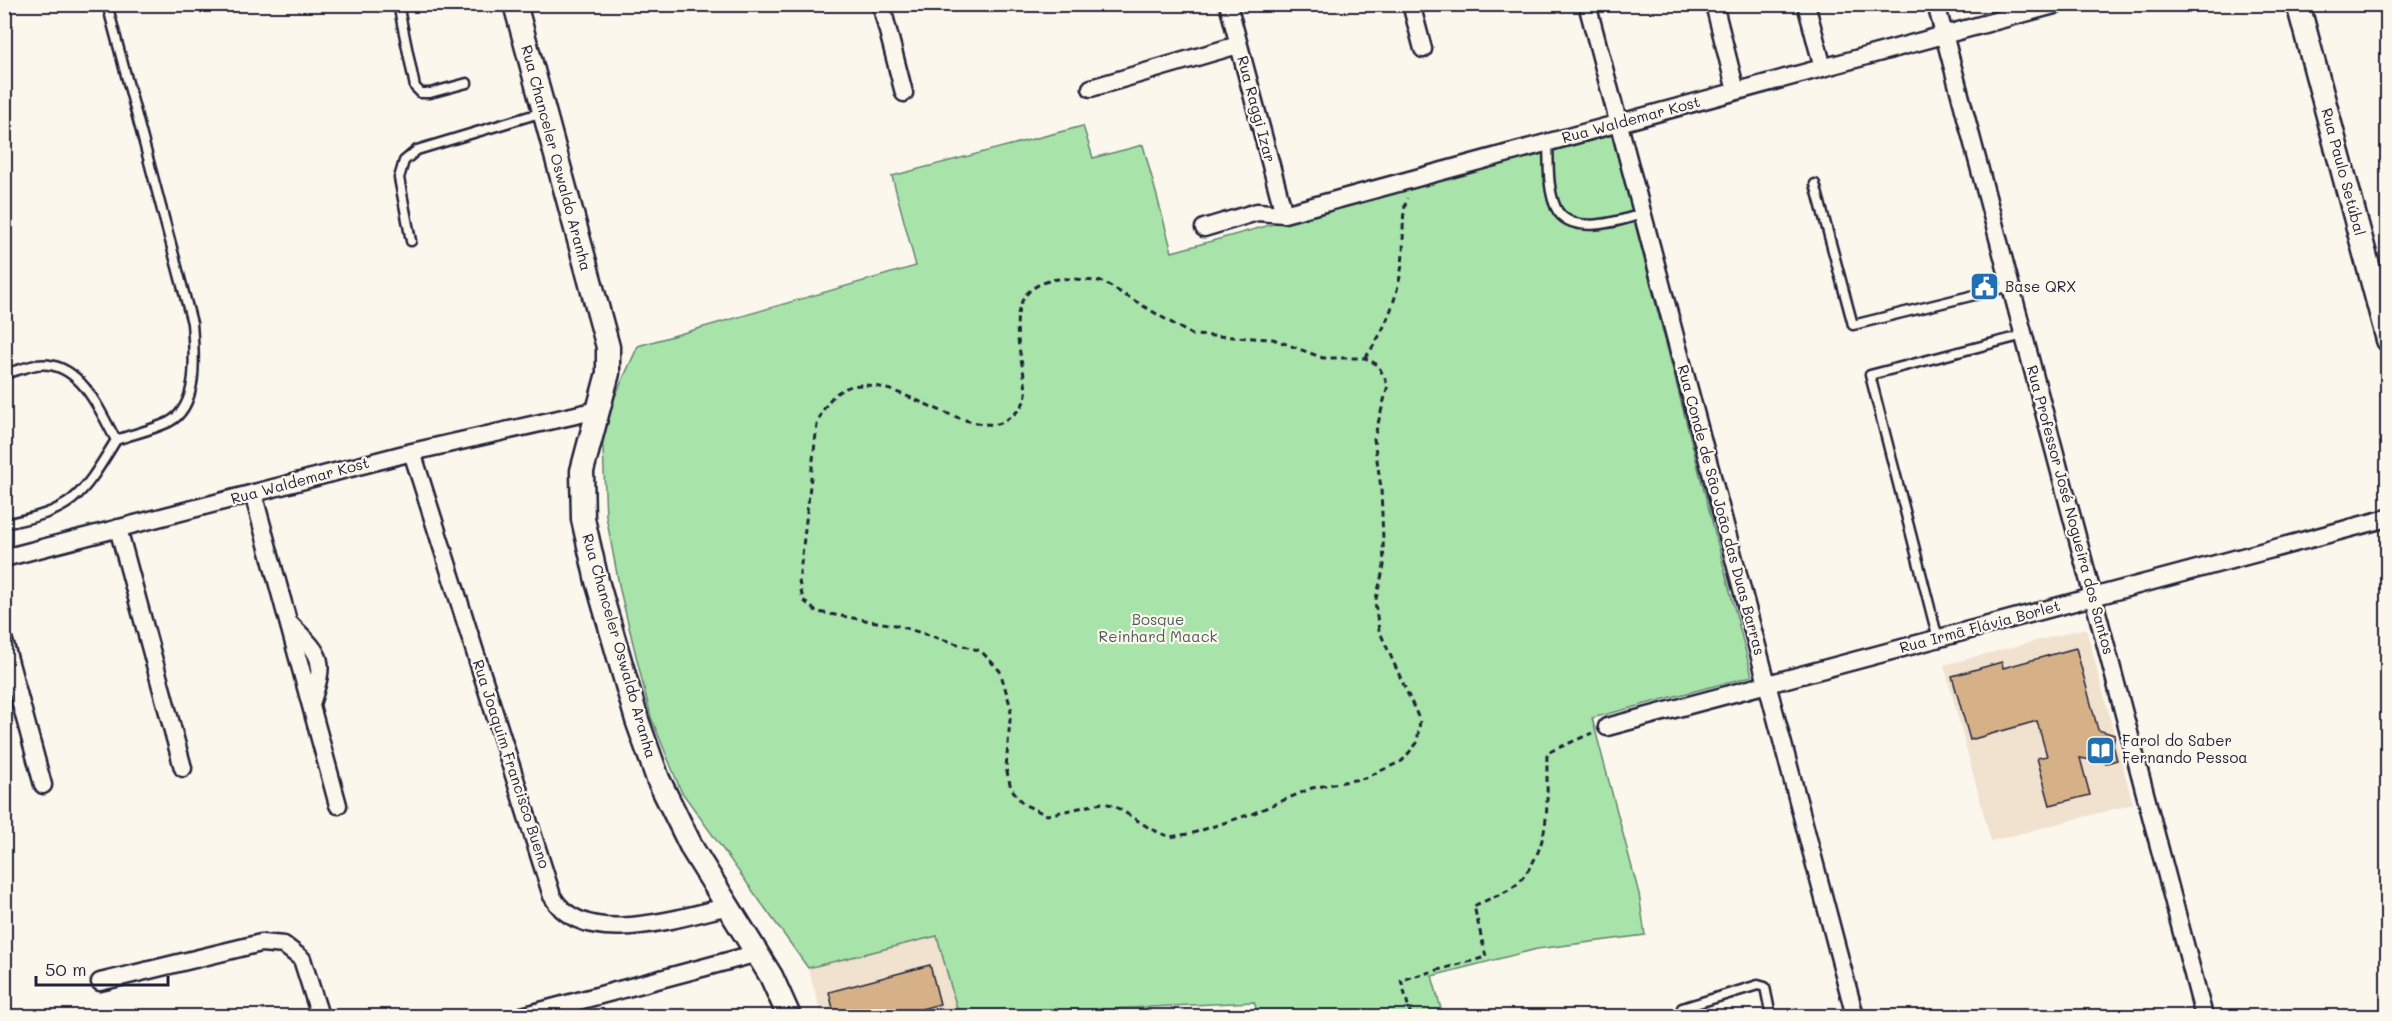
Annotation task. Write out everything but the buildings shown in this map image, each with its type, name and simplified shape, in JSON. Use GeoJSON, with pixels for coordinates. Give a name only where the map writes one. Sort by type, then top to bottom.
{"type":"FeatureCollection","features":[{"type":"Feature","properties":{"kind":"street","name":"Rua Chanceler Oswaldo Aranha"},"geometry":{"type":"LineString","coordinates":[[515,4],[608,347],[609,373],[582,471],[583,519],[591,561],[646,748],[676,818],[758,954],[781,995],[789,1017]]}},
{"type":"Feature","properties":{"kind":"street"},"geometry":{"type":"LineString","coordinates":[[881,4],[904,93]]}},
{"type":"Feature","properties":{"kind":"street","name":"Rua Raggi Izar"},"geometry":{"type":"LineString","coordinates":[[1228,4],[1284,214]]}},
{"type":"Feature","properties":{"kind":"street"},"geometry":{"type":"LineString","coordinates":[[1411,4],[1423,50]]}},
{"type":"Feature","properties":{"kind":"street","name":"Rua Conde de São João das Duas Barras"},"geometry":{"type":"LineString","coordinates":[[1587,4],[1855,1017]]}},
{"type":"Feature","properties":{"kind":"street"},"geometry":{"type":"LineString","coordinates":[[1714,4],[1737,91]]}},
{"type":"Feature","properties":{"kind":"street"},"geometry":{"type":"LineString","coordinates":[[1806,4],[1823,68]]}},
{"type":"Feature","properties":{"kind":"street","name":"Rua Professor José Nogueira dos Santos"},"geometry":{"type":"LineString","coordinates":[[1936,4],[2204,1017]]}},
{"type":"Feature","properties":{"kind":"street","name":"Rua Waldemar Kost"},"geometry":{"type":"LineString","coordinates":[[1203,228],[1257,212],[1284,214],[2058,4]]}},
{"type":"Feature","properties":{"kind":"street","name":"Rua Paulo Setúbal"},"geometry":{"type":"LineString","coordinates":[[2298,4],[2388,340]]}},
{"type":"Feature","properties":{"kind":"street"},"geometry":{"type":"LineString","coordinates":[[1091,88],[1238,45]]}},
{"type":"Feature","properties":{"kind":"street","name":"Rua Waldemar Kost"},"geometry":{"type":"LineString","coordinates":[[4,558],[412,452],[598,410]]}},
{"type":"Feature","properties":{"kind":"street","name":"Rua Joaquim Francisco Bueno"},"geometry":{"type":"LineString","coordinates":[[412,452],[552,896],[559,908],[581,921],[619,927],[662,922],[729,906]]}},
{"type":"Feature","properties":{"kind":"street"},"geometry":{"type":"LineString","coordinates":[[253,493],[338,805]]}},
{"type":"Feature","properties":{"kind":"street","name":"Rua Irmã Flávia Borlet"},"geometry":{"type":"LineString","coordinates":[[1607,727],[2388,518]]}},
{"type":"Feature","properties":{"kind":"street"},"geometry":{"type":"LineString","coordinates":[[118,528],[183,768]]}},
{"type":"Feature","properties":{"kind":"street"},"geometry":{"type":"LineString","coordinates":[[4,642],[44,785]]}},
{"type":"Feature","properties":{"kind":"street"},"geometry":{"type":"LineString","coordinates":[[100,982],[261,943],[284,945],[302,959],[320,1017]]}},
{"type":"Feature","properties":{"kind":"street"},"geometry":{"type":"LineString","coordinates":[[522,1017],[758,954]]}},
{"type":"Feature","properties":{"kind":"lane"},"geometry":{"type":"LineString","coordinates":[[4,524],[39,517],[70,504],[91,481],[116,440],[170,421],[182,412],[189,397],[194,347],[186,300],[107,4]]}},
{"type":"Feature","properties":{"kind":"lane"},"geometry":{"type":"LineString","coordinates":[[398,4],[415,87],[421,93],[430,93],[467,83]]}},
{"type":"Feature","properties":{"kind":"lane"},"geometry":{"type":"LineString","coordinates":[[411,241],[399,178],[404,161],[417,150],[543,112]]}},
{"type":"Feature","properties":{"kind":"lane"},"geometry":{"type":"LineString","coordinates":[[1548,142],[1552,190],[1557,208],[1563,216],[1576,223],[1608,225],[1642,214]]}},
{"type":"Feature","properties":{"kind":"lane"},"geometry":{"type":"LineString","coordinates":[[1815,184],[1853,325],[2011,286]]}},
{"type":"Feature","properties":{"kind":"lane"},"geometry":{"type":"LineString","coordinates":[[1938,639],[1870,375],[2024,334]]}},
{"type":"Feature","properties":{"kind":"lane"},"geometry":{"type":"LineString","coordinates":[[4,374],[38,365],[56,366],[70,373],[90,392],[116,440]]}},
{"type":"Feature","properties":{"kind":"lane"},"geometry":{"type":"LineString","coordinates":[[1682,1008],[1758,986],[1765,987],[1771,1017]]}},
{"type":"Feature","properties":{"kind":"path"},"geometry":{"type":"LineString","coordinates":[[1365,358],[1381,337],[1389,317],[1403,256],[1403,211],[1409,191]]}},
{"type":"Feature","properties":{"kind":"path"},"geometry":{"type":"LineString","coordinates":[[1076,279],[1103,282],[1192,335],[1273,339],[1323,357],[1365,358],[1378,365],[1388,385],[1374,439],[1381,488],[1384,566],[1375,603],[1379,630],[1420,721],[1417,744],[1402,761],[1365,778],[1312,788],[1254,813],[1193,833],[1170,837],[1151,829],[1113,805],[1102,802],[1047,815],[1023,804],[1011,788],[1006,768],[1011,708],[1000,671],[981,651],[895,625],[817,612],[803,600],[799,581],[817,425],[824,405],[837,390],[855,385],[873,386],[908,395],[981,425],[1001,424],[1018,413],[1026,395],[1016,330],[1022,302],[1035,287],[1049,280],[1076,279]]}},
{"type":"Feature","properties":{"kind":"path"},"geometry":{"type":"LineString","coordinates":[[1411,1017],[1401,980],[1486,957],[1474,906],[1518,883],[1543,844],[1549,802],[1547,753],[1607,727]]}},
{"type":"Feature","properties":{"kind":"shaded area"},"geometry":{"type":"Polygon","coordinates":[[[2086,628],[2133,804],[1991,841],[1944,665],[2086,628]]]}},
{"type":"Feature","properties":{"kind":"shaded area"},"geometry":{"type":"Polygon","coordinates":[[[937,936],[959,1016],[818,1016],[820,1010],[808,968],[937,936]]]}},
{"type":"Feature","properties":{"kind":"shaded area"},"geometry":{"type":"Polygon","coordinates":[[[1112,1009],[1114,1016],[962,1016],[1112,1009]]]}},
{"type":"Feature","properties":{"kind":"green space","name":"Bosque Reinhard Maack"},"geometry":{"type":"Polygon","coordinates":[[[1083,126],[1093,158],[1143,145],[1172,252],[1611,131],[1752,676],[1592,718],[1639,894],[1645,935],[1537,949],[1432,976],[1443,1016],[1259,1016],[1254,1002],[959,1016],[937,936],[808,968],[681,791],[651,717],[620,590],[606,516],[602,425],[638,346],[916,266],[892,176],[1083,126]]]}},
{"type":"Feature","properties":{"kind":"place","name":"Base QRX"},"geometry":{"type":"Point","coordinates":[1984,287]}},
{"type":"Feature","properties":{"kind":"place","name":"Farol do Saber Fernando Pessoa"},"geometry":{"type":"Point","coordinates":[2101,750]}}]}
